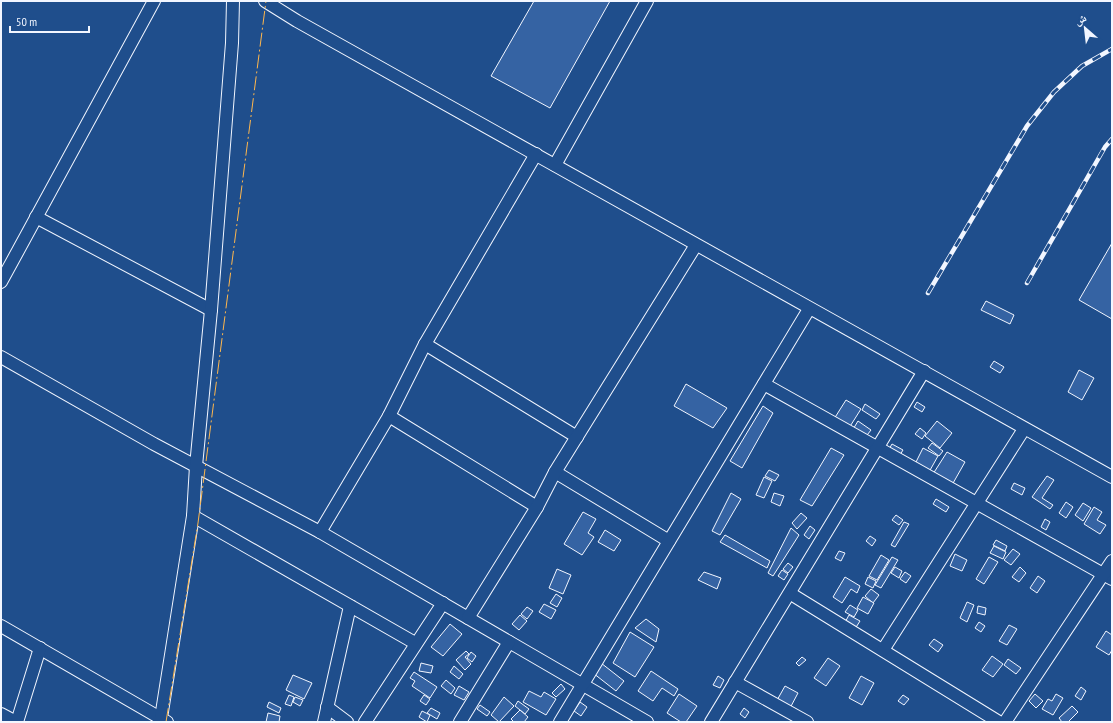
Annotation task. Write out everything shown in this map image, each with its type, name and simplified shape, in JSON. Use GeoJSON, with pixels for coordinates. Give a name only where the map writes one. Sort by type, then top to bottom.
{"type":"FeatureCollection","features":[{"type":"Feature","properties":{"kind":"street"},"geometry":{"type":"LineString","coordinates":[[1,282],[154,1]]}},
{"type":"Feature","properties":{"kind":"street"},"geometry":{"type":"LineString","coordinates":[[1,626],[164,720],[193,516],[232,43],[233,1]]}},
{"type":"Feature","properties":{"kind":"street"},"geometry":{"type":"LineString","coordinates":[[266,1],[297,21],[555,164],[809,309],[924,371],[1024,429],[1112,477]]}},
{"type":"Feature","properties":{"kind":"street"},"geometry":{"type":"LineString","coordinates":[[555,164],[647,1]]}},
{"type":"Feature","properties":{"kind":"street"},"geometry":{"type":"LineString","coordinates":[[320,532],[389,416],[425,344],[536,154]]}},
{"type":"Feature","properties":{"kind":"street"},"geometry":{"type":"LineString","coordinates":[[36,217],[211,310]]}},
{"type":"Feature","properties":{"kind":"street"},"geometry":{"type":"LineString","coordinates":[[468,618],[537,507],[555,472],[576,437],[696,245]]}},
{"type":"Feature","properties":{"kind":"street"},"geometry":{"type":"LineString","coordinates":[[560,722],[809,309]]}},
{"type":"Feature","properties":{"kind":"street"},"geometry":{"type":"LineString","coordinates":[[425,344],[576,437]]}},
{"type":"Feature","properties":{"kind":"street"},"geometry":{"type":"LineString","coordinates":[[1,357],[196,466],[320,532],[648,722]]}},
{"type":"Feature","properties":{"kind":"street"},"geometry":{"type":"LineString","coordinates":[[711,722],[791,594],[924,371]]}},
{"type":"Feature","properties":{"kind":"street"},"geometry":{"type":"LineString","coordinates":[[764,384],[1108,576]]}},
{"type":"Feature","properties":{"kind":"street"},"geometry":{"type":"LineString","coordinates":[[389,416],[537,507]]}},
{"type":"Feature","properties":{"kind":"street"},"geometry":{"type":"LineString","coordinates":[[883,650],[1024,429]]}},
{"type":"Feature","properties":{"kind":"street"},"geometry":{"type":"LineString","coordinates":[[555,472],[669,541]]}},
{"type":"Feature","properties":{"kind":"street"},"geometry":{"type":"LineString","coordinates":[[193,516],[415,643]]}},
{"type":"Feature","properties":{"kind":"street"},"geometry":{"type":"LineString","coordinates":[[1005,722],[1108,576],[1112,561]]}},
{"type":"Feature","properties":{"kind":"street"},"geometry":{"type":"LineString","coordinates":[[791,594],[999,722]]}},
{"type":"Feature","properties":{"kind":"street"},"geometry":{"type":"LineString","coordinates":[[365,722],[415,643],[443,603]]}},
{"type":"Feature","properties":{"kind":"street"},"geometry":{"type":"LineString","coordinates":[[324,722],[350,606]]}},
{"type":"Feature","properties":{"kind":"street"},"geometry":{"type":"LineString","coordinates":[[460,722],[509,642]]}},
{"type":"Feature","properties":{"kind":"street"},"geometry":{"type":"LineString","coordinates":[[1,714],[17,722],[40,648]]}},
{"type":"Feature","properties":{"kind":"street"},"geometry":{"type":"LineString","coordinates":[[735,682],[807,722]]}},
{"type":"Feature","properties":{"kind":"street"},"geometry":{"type":"LineString","coordinates":[[328,707],[347,722]]}},
{"type":"Feature","properties":{"kind":"building"},"geometry":{"type":"Polygon","coordinates":[[[534,1],[610,1],[550,108],[491,76],[534,1]]]}},
{"type":"Feature","properties":{"kind":"building"},"geometry":{"type":"Polygon","coordinates":[[[1112,243],[1112,319],[1079,300],[1112,243]]]}},
{"type":"Feature","properties":{"kind":"building"},"geometry":{"type":"Polygon","coordinates":[[[986,301],[1014,315],[1010,324],[981,310],[986,301]]]}},
{"type":"Feature","properties":{"kind":"building"},"geometry":{"type":"Polygon","coordinates":[[[994,361],[1004,367],[1000,373],[990,367],[994,361]]]}},
{"type":"Feature","properties":{"kind":"building"},"geometry":{"type":"Polygon","coordinates":[[[1079,370],[1094,378],[1082,400],[1068,392],[1079,370]]]}},
{"type":"Feature","properties":{"kind":"building"},"geometry":{"type":"Polygon","coordinates":[[[686,384],[727,408],[713,428],[674,406],[686,384]]]}},
{"type":"Feature","properties":{"kind":"building"},"geometry":{"type":"Polygon","coordinates":[[[846,400],[861,409],[849,428],[834,419],[846,400]]]}},
{"type":"Feature","properties":{"kind":"building"},"geometry":{"type":"Polygon","coordinates":[[[917,402],[925,407],[922,412],[914,407],[917,402]]]}},
{"type":"Feature","properties":{"kind":"building"},"geometry":{"type":"Polygon","coordinates":[[[865,404],[880,414],[876,419],[862,410],[865,404]]]}},
{"type":"Feature","properties":{"kind":"building"},"geometry":{"type":"Polygon","coordinates":[[[763,406],[773,413],[742,468],[730,461],[763,406]]]}},
{"type":"Feature","properties":{"kind":"building"},"geometry":{"type":"Polygon","coordinates":[[[858,421],[871,430],[864,439],[852,431],[858,421]]]}},
{"type":"Feature","properties":{"kind":"building"},"geometry":{"type":"Polygon","coordinates":[[[937,421],[952,433],[940,448],[925,436],[937,421]]]}},
{"type":"Feature","properties":{"kind":"building"},"geometry":{"type":"Polygon","coordinates":[[[920,428],[926,433],[922,439],[915,434],[920,428]]]}},
{"type":"Feature","properties":{"kind":"building"},"geometry":{"type":"Polygon","coordinates":[[[932,443],[943,451],[939,456],[928,448],[932,443]]]}},
{"type":"Feature","properties":{"kind":"building"},"geometry":{"type":"Polygon","coordinates":[[[892,444],[903,450],[898,458],[888,451],[892,444]]]}},
{"type":"Feature","properties":{"kind":"building"},"geometry":{"type":"Polygon","coordinates":[[[831,448],[844,455],[812,506],[800,500],[831,448]]]}},
{"type":"Feature","properties":{"kind":"building"},"geometry":{"type":"Polygon","coordinates":[[[923,448],[938,456],[929,472],[915,464],[923,448]]]}},
{"type":"Feature","properties":{"kind":"building"},"geometry":{"type":"Polygon","coordinates":[[[947,452],[965,462],[952,485],[933,474],[947,452]]]}},
{"type":"Feature","properties":{"kind":"building"},"geometry":{"type":"Polygon","coordinates":[[[769,470],[779,475],[775,481],[765,476],[769,470]]]}},
{"type":"Feature","properties":{"kind":"building"},"geometry":{"type":"Polygon","coordinates":[[[1047,476],[1054,480],[1042,498],[1053,505],[1050,509],[1032,497],[1047,476]]]}},
{"type":"Feature","properties":{"kind":"building"},"geometry":{"type":"Polygon","coordinates":[[[764,477],[772,481],[764,498],[756,495],[764,477]]]}},
{"type":"Feature","properties":{"kind":"building"},"geometry":{"type":"Polygon","coordinates":[[[1014,483],[1025,488],[1022,495],[1011,489],[1014,483]]]}},
{"type":"Feature","properties":{"kind":"building"},"geometry":{"type":"Polygon","coordinates":[[[731,493],[741,499],[720,535],[712,531],[731,493]]]}},
{"type":"Feature","properties":{"kind":"building"},"geometry":{"type":"Polygon","coordinates":[[[774,493],[784,496],[780,506],[771,502],[774,493]]]}},
{"type":"Feature","properties":{"kind":"building"},"geometry":{"type":"Polygon","coordinates":[[[936,499],[949,507],[946,512],[933,504],[936,499]]]}},
{"type":"Feature","properties":{"kind":"building"},"geometry":{"type":"Polygon","coordinates":[[[1066,502],[1073,507],[1066,518],[1059,513],[1066,502]]]}},
{"type":"Feature","properties":{"kind":"building"},"geometry":{"type":"Polygon","coordinates":[[[1083,503],[1091,508],[1083,521],[1075,515],[1083,503]]]}},
{"type":"Feature","properties":{"kind":"building"},"geometry":{"type":"Polygon","coordinates":[[[1094,507],[1102,512],[1097,520],[1106,525],[1100,534],[1084,524],[1094,507]]]}},
{"type":"Feature","properties":{"kind":"building"},"geometry":{"type":"Polygon","coordinates":[[[583,512],[596,519],[588,533],[594,537],[582,555],[564,544],[583,512]]]}},
{"type":"Feature","properties":{"kind":"building"},"geometry":{"type":"Polygon","coordinates":[[[801,513],[807,518],[797,529],[792,523],[801,513]]]}},
{"type":"Feature","properties":{"kind":"building"},"geometry":{"type":"Polygon","coordinates":[[[896,515],[903,520],[899,525],[892,520],[896,515]]]}},
{"type":"Feature","properties":{"kind":"building"},"geometry":{"type":"Polygon","coordinates":[[[1045,519],[1050,522],[1046,530],[1041,527],[1045,519]]]}},
{"type":"Feature","properties":{"kind":"building"},"geometry":{"type":"Polygon","coordinates":[[[904,522],[909,524],[895,547],[891,545],[904,522]]]}},
{"type":"Feature","properties":{"kind":"building"},"geometry":{"type":"Polygon","coordinates":[[[810,526],[815,530],[809,539],[804,535],[810,526]]]}},
{"type":"Feature","properties":{"kind":"building"},"geometry":{"type":"Polygon","coordinates":[[[791,528],[799,535],[773,576],[768,573],[791,528]]]}},
{"type":"Feature","properties":{"kind":"building"},"geometry":{"type":"Polygon","coordinates":[[[605,530],[621,540],[614,551],[598,542],[605,530]]]}},
{"type":"Feature","properties":{"kind":"building"},"geometry":{"type":"Polygon","coordinates":[[[725,535],[770,561],[767,568],[720,542],[725,535]]]}},
{"type":"Feature","properties":{"kind":"building"},"geometry":{"type":"Polygon","coordinates":[[[870,536],[876,540],[872,546],[866,541],[870,536]]]}},
{"type":"Feature","properties":{"kind":"building"},"geometry":{"type":"Polygon","coordinates":[[[996,540],[1007,546],[1005,551],[993,545],[996,540]]]}},
{"type":"Feature","properties":{"kind":"building"},"geometry":{"type":"Polygon","coordinates":[[[994,546],[1006,552],[1003,559],[990,553],[994,546]]]}},
{"type":"Feature","properties":{"kind":"building"},"geometry":{"type":"Polygon","coordinates":[[[1013,549],[1020,554],[1011,565],[1004,560],[1013,549]]]}},
{"type":"Feature","properties":{"kind":"building"},"geometry":{"type":"Polygon","coordinates":[[[839,551],[845,553],[841,561],[835,558],[839,551]]]}},
{"type":"Feature","properties":{"kind":"building"},"geometry":{"type":"Polygon","coordinates":[[[955,554],[967,560],[962,571],[950,566],[955,554]]]}},
{"type":"Feature","properties":{"kind":"building"},"geometry":{"type":"Polygon","coordinates":[[[881,555],[889,560],[877,580],[869,576],[881,555]]]}},
{"type":"Feature","properties":{"kind":"building"},"geometry":{"type":"Polygon","coordinates":[[[892,557],[898,560],[881,588],[875,585],[892,557]]]}},
{"type":"Feature","properties":{"kind":"building"},"geometry":{"type":"Polygon","coordinates":[[[989,557],[998,562],[984,584],[976,579],[989,557]]]}},
{"type":"Feature","properties":{"kind":"building"},"geometry":{"type":"Polygon","coordinates":[[[788,563],[793,567],[788,573],[783,569],[788,563]]]}},
{"type":"Feature","properties":{"kind":"building"},"geometry":{"type":"Polygon","coordinates":[[[895,567],[902,571],[899,578],[891,573],[895,567]]]}},
{"type":"Feature","properties":{"kind":"building"},"geometry":{"type":"Polygon","coordinates":[[[1020,567],[1026,573],[1019,582],[1012,577],[1020,567]]]}},
{"type":"Feature","properties":{"kind":"building"},"geometry":{"type":"Polygon","coordinates":[[[557,569],[571,575],[563,594],[549,588],[557,569]]]}},
{"type":"Feature","properties":{"kind":"building"},"geometry":{"type":"Polygon","coordinates":[[[782,570],[788,574],[784,580],[778,576],[782,570]]]}},
{"type":"Feature","properties":{"kind":"building"},"geometry":{"type":"Polygon","coordinates":[[[704,572],[721,578],[717,589],[698,580],[704,572]]]}},
{"type":"Feature","properties":{"kind":"building"},"geometry":{"type":"Polygon","coordinates":[[[905,572],[911,576],[906,583],[900,579],[905,572]]]}},
{"type":"Feature","properties":{"kind":"building"},"geometry":{"type":"Polygon","coordinates":[[[1038,576],[1045,581],[1037,593],[1030,588],[1038,576]]]}},
{"type":"Feature","properties":{"kind":"building"},"geometry":{"type":"Polygon","coordinates":[[[845,577],[860,586],[857,593],[851,589],[842,603],[833,597],[845,577]]]}},
{"type":"Feature","properties":{"kind":"building"},"geometry":{"type":"Polygon","coordinates":[[[868,577],[876,581],[873,588],[865,584],[868,577]]]}},
{"type":"Feature","properties":{"kind":"building"},"geometry":{"type":"Polygon","coordinates":[[[871,589],[879,595],[873,603],[865,596],[871,589]]]}},
{"type":"Feature","properties":{"kind":"building"},"geometry":{"type":"Polygon","coordinates":[[[556,594],[562,598],[557,607],[550,603],[556,594]]]}},
{"type":"Feature","properties":{"kind":"building"},"geometry":{"type":"Polygon","coordinates":[[[863,597],[874,603],[868,614],[857,608],[863,597]]]}},
{"type":"Feature","properties":{"kind":"building"},"geometry":{"type":"Polygon","coordinates":[[[967,602],[974,605],[967,622],[960,618],[967,602]]]}},
{"type":"Feature","properties":{"kind":"building"},"geometry":{"type":"Polygon","coordinates":[[[544,604],[556,610],[551,619],[539,612],[544,604]]]}},
{"type":"Feature","properties":{"kind":"building"},"geometry":{"type":"Polygon","coordinates":[[[850,605],[858,610],[854,617],[845,612],[850,605]]]}},
{"type":"Feature","properties":{"kind":"building"},"geometry":{"type":"Polygon","coordinates":[[[978,606],[986,608],[985,615],[977,613],[978,606]]]}},
{"type":"Feature","properties":{"kind":"building"},"geometry":{"type":"Polygon","coordinates":[[[527,607],[533,611],[527,619],[521,614],[527,607]]]}},
{"type":"Feature","properties":{"kind":"building"},"geometry":{"type":"Polygon","coordinates":[[[520,615],[527,621],[519,630],[512,624],[520,615]]]}},
{"type":"Feature","properties":{"kind":"building"},"geometry":{"type":"Polygon","coordinates":[[[849,615],[860,621],[853,632],[843,626],[849,615]]]}},
{"type":"Feature","properties":{"kind":"building"},"geometry":{"type":"Polygon","coordinates":[[[646,619],[659,629],[656,642],[635,628],[646,619]]]}},
{"type":"Feature","properties":{"kind":"building"},"geometry":{"type":"Polygon","coordinates":[[[979,622],[985,626],[981,632],[975,628],[979,622]]]}},
{"type":"Feature","properties":{"kind":"building"},"geometry":{"type":"Polygon","coordinates":[[[450,624],[462,634],[443,656],[431,647],[450,624]]]}},
{"type":"Feature","properties":{"kind":"building"},"geometry":{"type":"Polygon","coordinates":[[[1009,625],[1017,629],[1007,645],[999,641],[1009,625]]]}},
{"type":"Feature","properties":{"kind":"building"},"geometry":{"type":"Polygon","coordinates":[[[1106,631],[1112,635],[1112,650],[1109,655],[1096,647],[1106,631]]]}},
{"type":"Feature","properties":{"kind":"building"},"geometry":{"type":"Polygon","coordinates":[[[630,632],[654,647],[635,677],[613,663],[630,632]]]}},
{"type":"Feature","properties":{"kind":"building"},"geometry":{"type":"Polygon","coordinates":[[[934,639],[943,645],[938,652],[929,645],[934,639]]]}},
{"type":"Feature","properties":{"kind":"building"},"geometry":{"type":"Polygon","coordinates":[[[466,651],[469,654],[465,657],[471,664],[465,670],[456,660],[466,651]]]}},
{"type":"Feature","properties":{"kind":"building"},"geometry":{"type":"Polygon","coordinates":[[[471,652],[476,656],[472,662],[467,658],[471,652]]]}},
{"type":"Feature","properties":{"kind":"building"},"geometry":{"type":"Polygon","coordinates":[[[992,656],[1003,664],[993,677],[982,670],[992,656]]]}},
{"type":"Feature","properties":{"kind":"building"},"geometry":{"type":"Polygon","coordinates":[[[802,657],[806,660],[799,666],[796,663],[802,657]]]}},
{"type":"Feature","properties":{"kind":"building"},"geometry":{"type":"Polygon","coordinates":[[[828,658],[840,666],[826,686],[814,678],[828,658]]]}},
{"type":"Feature","properties":{"kind":"building"},"geometry":{"type":"Polygon","coordinates":[[[1008,659],[1021,668],[1016,674],[1004,665],[1008,659]]]}},
{"type":"Feature","properties":{"kind":"building"},"geometry":{"type":"Polygon","coordinates":[[[421,663],[433,666],[431,673],[419,671],[421,663]]]}},
{"type":"Feature","properties":{"kind":"building"},"geometry":{"type":"Polygon","coordinates":[[[601,663],[624,681],[616,691],[593,673],[601,663]]]}},
{"type":"Feature","properties":{"kind":"building"},"geometry":{"type":"Polygon","coordinates":[[[454,666],[463,674],[459,679],[450,672],[454,666]]]}},
{"type":"Feature","properties":{"kind":"building"},"geometry":{"type":"Polygon","coordinates":[[[651,671],[678,689],[674,696],[662,688],[653,701],[638,691],[651,671]]]}},
{"type":"Feature","properties":{"kind":"building"},"geometry":{"type":"Polygon","coordinates":[[[414,672],[437,687],[430,698],[412,686],[415,681],[410,678],[414,672]]]}},
{"type":"Feature","properties":{"kind":"building"},"geometry":{"type":"Polygon","coordinates":[[[293,675],[312,683],[304,699],[286,690],[293,675]]]}},
{"type":"Feature","properties":{"kind":"building"},"geometry":{"type":"Polygon","coordinates":[[[718,676],[724,680],[720,688],[713,685],[718,676]]]}},
{"type":"Feature","properties":{"kind":"building"},"geometry":{"type":"Polygon","coordinates":[[[861,676],[874,683],[862,705],[849,698],[861,676]]]}},
{"type":"Feature","properties":{"kind":"building"},"geometry":{"type":"Polygon","coordinates":[[[446,680],[455,688],[451,694],[441,686],[446,680]]]}},
{"type":"Feature","properties":{"kind":"building"},"geometry":{"type":"Polygon","coordinates":[[[561,684],[565,689],[556,697],[552,693],[561,684]]]}},
{"type":"Feature","properties":{"kind":"building"},"geometry":{"type":"Polygon","coordinates":[[[459,686],[469,692],[464,700],[454,695],[459,686]]]}},
{"type":"Feature","properties":{"kind":"building"},"geometry":{"type":"Polygon","coordinates":[[[785,686],[798,693],[789,710],[776,702],[785,686]]]}},
{"type":"Feature","properties":{"kind":"building"},"geometry":{"type":"Polygon","coordinates":[[[1081,687],[1086,691],[1081,700],[1075,696],[1081,687]]]}},
{"type":"Feature","properties":{"kind":"building"},"geometry":{"type":"Polygon","coordinates":[[[529,691],[541,697],[544,692],[556,699],[546,715],[523,702],[529,691]]]}},
{"type":"Feature","properties":{"kind":"building"},"geometry":{"type":"Polygon","coordinates":[[[679,694],[697,706],[686,722],[681,722],[667,713],[679,694]]]}},
{"type":"Feature","properties":{"kind":"building"},"geometry":{"type":"Polygon","coordinates":[[[1035,694],[1043,701],[1036,708],[1029,701],[1035,694]]]}},
{"type":"Feature","properties":{"kind":"building"},"geometry":{"type":"Polygon","coordinates":[[[1056,694],[1063,698],[1053,715],[1042,709],[1048,699],[1052,701],[1056,694]]]}},
{"type":"Feature","properties":{"kind":"building"},"geometry":{"type":"Polygon","coordinates":[[[289,695],[294,697],[291,706],[285,704],[289,695]]]}},
{"type":"Feature","properties":{"kind":"building"},"geometry":{"type":"Polygon","coordinates":[[[424,695],[430,699],[426,705],[420,701],[424,695]]]}},
{"type":"Feature","properties":{"kind":"building"},"geometry":{"type":"Polygon","coordinates":[[[903,695],[909,699],[904,705],[898,701],[903,695]]]}},
{"type":"Feature","properties":{"kind":"building"},"geometry":{"type":"Polygon","coordinates":[[[295,697],[303,700],[300,706],[293,702],[295,697]]]}},
{"type":"Feature","properties":{"kind":"building"},"geometry":{"type":"Polygon","coordinates":[[[504,697],[514,706],[499,722],[491,715],[504,697]]]}},
{"type":"Feature","properties":{"kind":"building"},"geometry":{"type":"Polygon","coordinates":[[[518,701],[529,709],[525,714],[515,706],[518,701]]]}},
{"type":"Feature","properties":{"kind":"building"},"geometry":{"type":"Polygon","coordinates":[[[269,702],[281,708],[279,713],[267,707],[269,702]]]}},
{"type":"Feature","properties":{"kind":"building"},"geometry":{"type":"Polygon","coordinates":[[[580,702],[587,707],[581,716],[574,711],[580,702]]]}},
{"type":"Feature","properties":{"kind":"building"},"geometry":{"type":"Polygon","coordinates":[[[480,705],[490,712],[487,716],[477,709],[480,705]]]}},
{"type":"Feature","properties":{"kind":"building"},"geometry":{"type":"Polygon","coordinates":[[[1072,706],[1078,712],[1068,722],[1062,722],[1059,718],[1072,706]]]}},
{"type":"Feature","properties":{"kind":"building"},"geometry":{"type":"Polygon","coordinates":[[[431,708],[440,713],[437,719],[427,713],[431,708]]]}},
{"type":"Feature","properties":{"kind":"building"},"geometry":{"type":"Polygon","coordinates":[[[744,708],[749,712],[745,718],[740,714],[744,708]]]}},
{"type":"Feature","properties":{"kind":"building"},"geometry":{"type":"Polygon","coordinates":[[[520,710],[528,717],[524,722],[514,722],[511,719],[520,710]]]}},
{"type":"Feature","properties":{"kind":"building"},"geometry":{"type":"Polygon","coordinates":[[[422,711],[430,715],[427,722],[419,717],[422,711]]]}},
{"type":"Feature","properties":{"kind":"building"},"geometry":{"type":"Polygon","coordinates":[[[268,713],[280,716],[279,722],[266,722],[268,713]]]}},
{"type":"Feature","properties":{"kind":"railway"},"geometry":{"type":"LineString","coordinates":[[928,293],[1027,126],[1054,92],[1082,66],[1112,49]]}},
{"type":"Feature","properties":{"kind":"railway"},"geometry":{"type":"LineString","coordinates":[[1027,283],[1105,147],[1112,139]]}},
{"type":"Feature","properties":{"kind":"power"},"geometry":{"type":"LineString","coordinates":[[166,722],[198,523],[266,1]]}}]}
